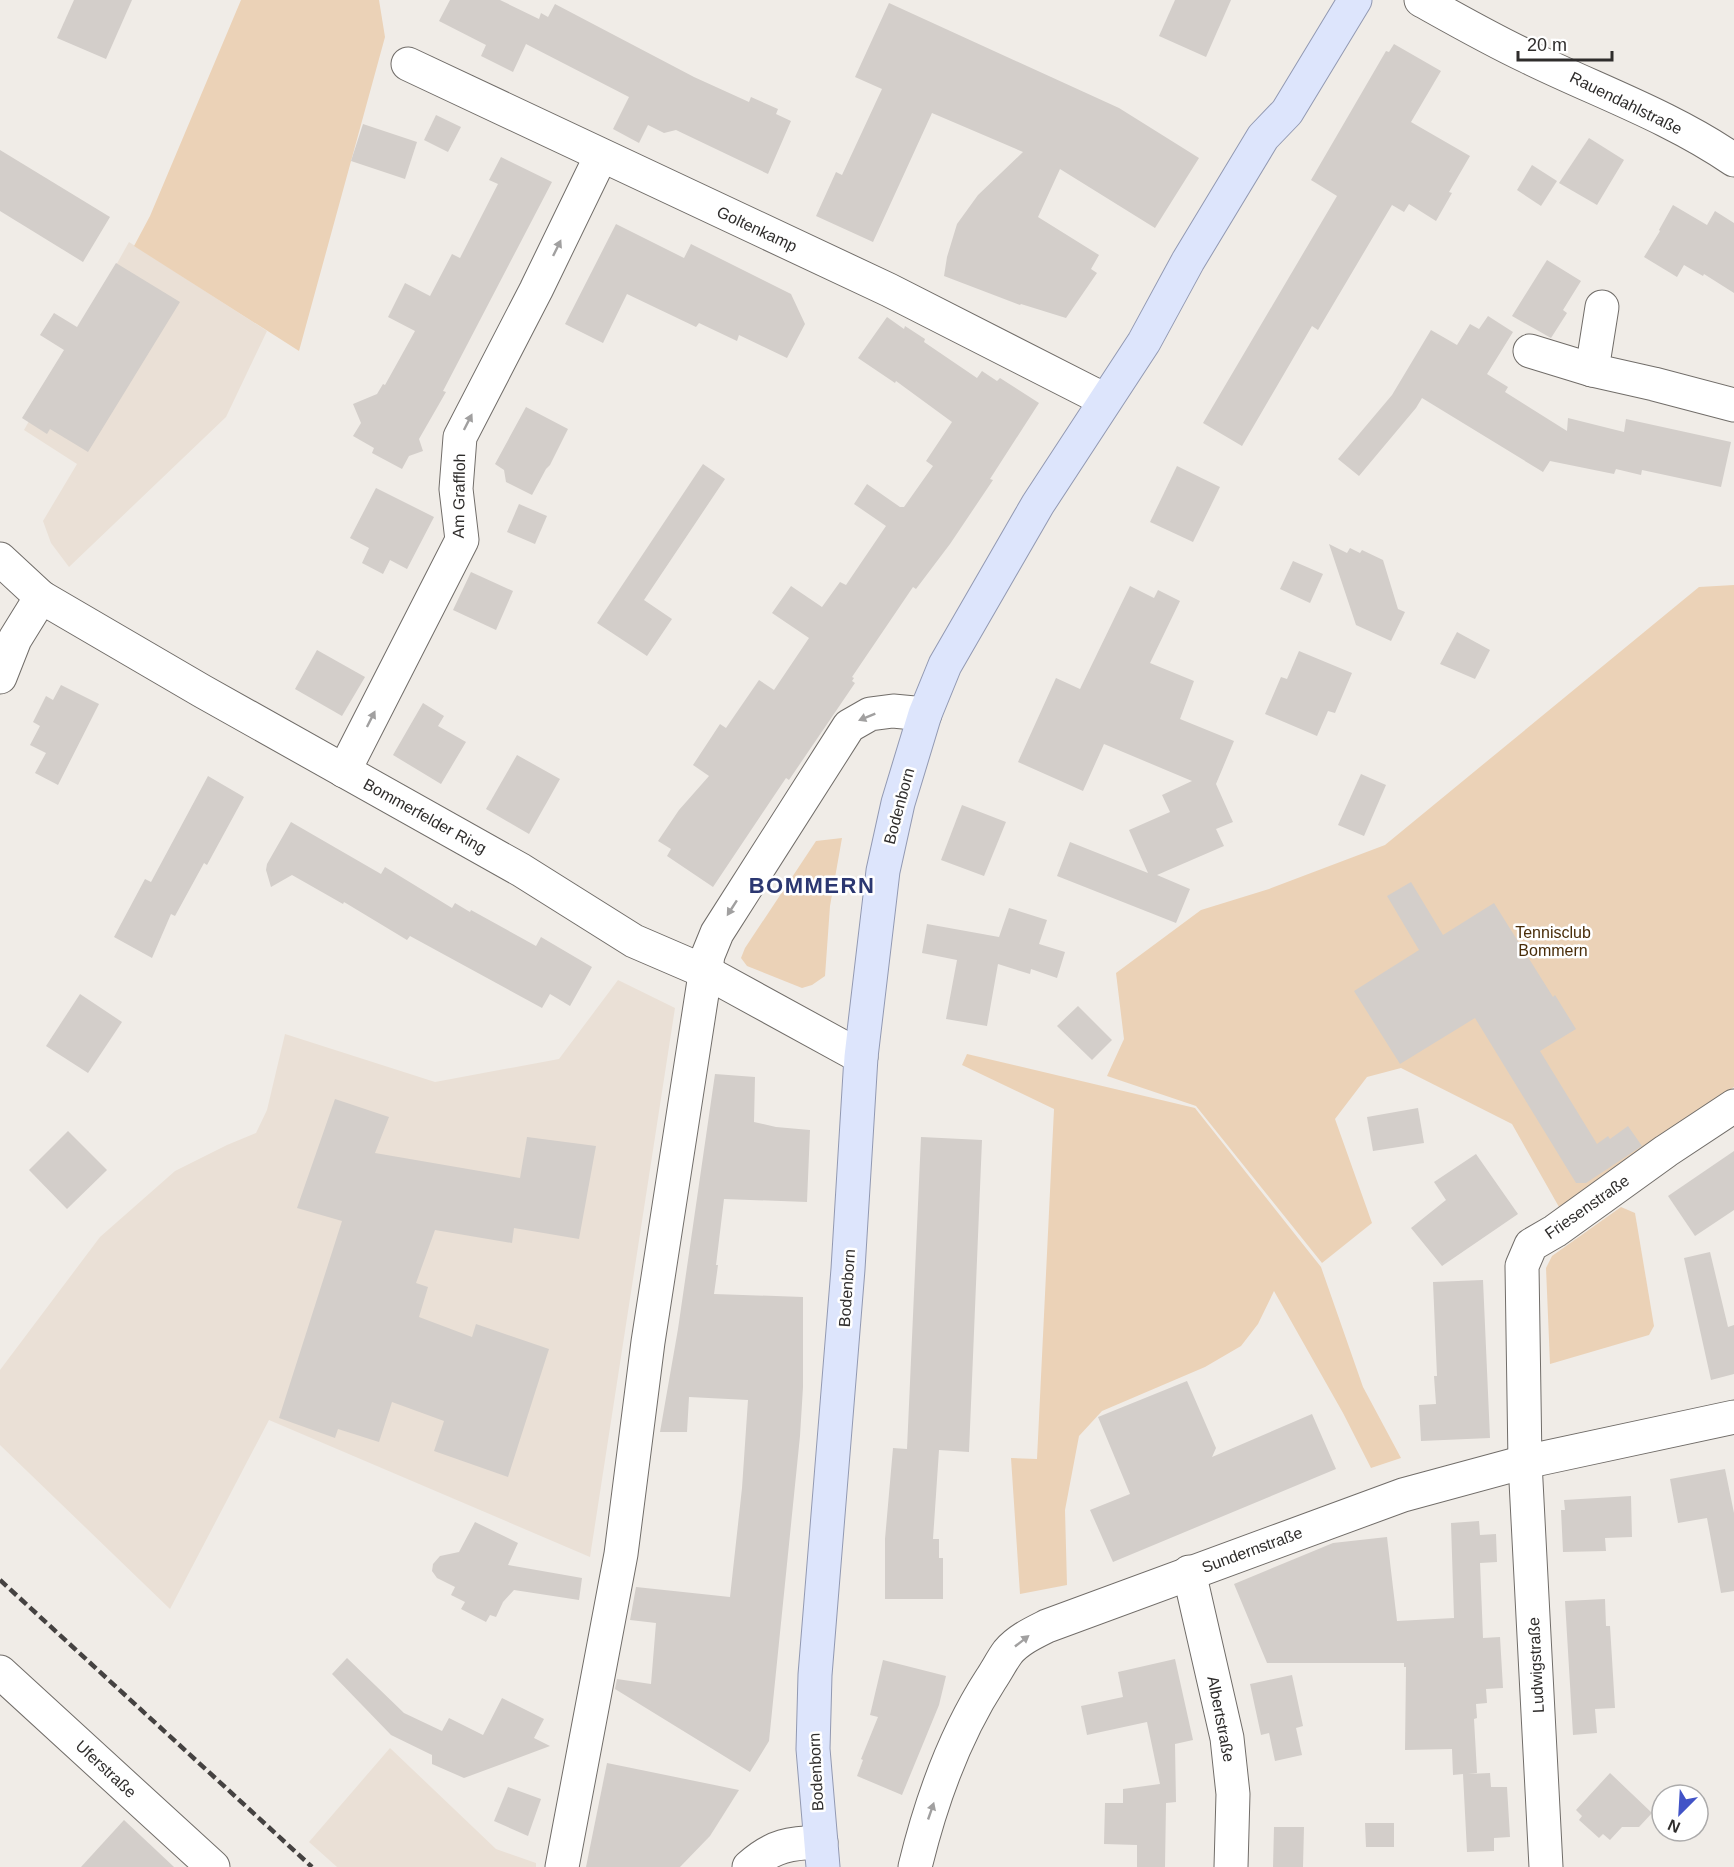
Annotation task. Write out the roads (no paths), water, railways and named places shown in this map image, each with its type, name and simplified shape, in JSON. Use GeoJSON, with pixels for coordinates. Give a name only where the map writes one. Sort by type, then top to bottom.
{"type":"FeatureCollection","features":[{"type":"Feature","properties":{"kind":"main road","name":"Bodenborn"},"geometry":{"type":"LineString","coordinates":[[822,1855],[813,1749],[815,1675],[848,1269],[861,1057],[883,871],[898,803],[925,714],[945,665],[1038,504],[1144,342],[1188,261],[1263,137],[1287,112],[1355,0]]}},
{"type":"Feature","properties":{"kind":"street","name":"Rauendahlstraße"},"geometry":{"type":"LineString","coordinates":[[1421,0],[1525,56],[1603,89],[1668,122],[1734,160]]}},
{"type":"Feature","properties":{"kind":"street","name":"Goltenkamp"},"geometry":{"type":"LineString","coordinates":[[408,63],[889,290],[1104,400]]}},
{"type":"Feature","properties":{"kind":"street","name":"Am Graffloh"},"geometry":{"type":"LineString","coordinates":[[344,771],[462,540],[456,489],[460,437],[536,290],[601,156]]}},
{"type":"Feature","properties":{"kind":"street"},"geometry":{"type":"LineString","coordinates":[[1592,370],[1602,307]]}},
{"type":"Feature","properties":{"kind":"street"},"geometry":{"type":"LineString","coordinates":[[1530,351],[1592,370],[1734,405]]}},
{"type":"Feature","properties":{"kind":"street","name":"Bommerfelder Ring"},"geometry":{"type":"LineString","coordinates":[[0,559],[41,597],[202,691],[521,870],[634,941],[706,972],[861,1057]]}},
{"type":"Feature","properties":{"kind":"street"},"geometry":{"type":"LineString","coordinates":[[0,677],[15,639],[41,597]]}},
{"type":"Feature","properties":{"kind":"street"},"geometry":{"type":"LineString","coordinates":[[562,1867],[621,1554],[648,1342],[708,955],[717,933],[849,726],[870,714],[893,711],[925,714]]}},
{"type":"Feature","properties":{"kind":"street","name":"Friesenstraße"},"geometry":{"type":"LineString","coordinates":[[1526,1462],[1522,1266],[1531,1245],[1555,1231],[1666,1150],[1734,1106]]}},
{"type":"Feature","properties":{"kind":"street","name":"Sundernstraße"},"geometry":{"type":"LineString","coordinates":[[915,1867],[925,1827],[948,1761],[979,1698],[1009,1651],[1026,1636],[1190,1572],[1403,1495],[1526,1462],[1734,1417]]}},
{"type":"Feature","properties":{"kind":"street","name":"Ludwigstraße"},"geometry":{"type":"LineString","coordinates":[[1526,1462],[1546,1867]]}},
{"type":"Feature","properties":{"kind":"street","name":"Albertstraße"},"geometry":{"type":"LineString","coordinates":[[1190,1572],[1227,1738],[1231,1766],[1231,1867]]}},
{"type":"Feature","properties":{"kind":"street","name":"Uferstraße"},"geometry":{"type":"LineString","coordinates":[[0,1672],[213,1867]]}},
{"type":"Feature","properties":{"kind":"street"},"geometry":{"type":"LineString","coordinates":[[749,1867],[770,1852],[792,1843],[822,1855]]}},
{"type":"Feature","properties":{"kind":"railway"},"geometry":{"type":"LineString","coordinates":[[0,1580],[312,1867]]}},
{"type":"Feature","properties":{"kind":"district","name":"BOMMERN"},"geometry":{"type":"Point","coordinates":[812,885]}},
{"type":"Feature","properties":{"kind":"park label","name":"Tennisclub Bommern"},"geometry":{"type":"Point","coordinates":[1553,941]}}]}
